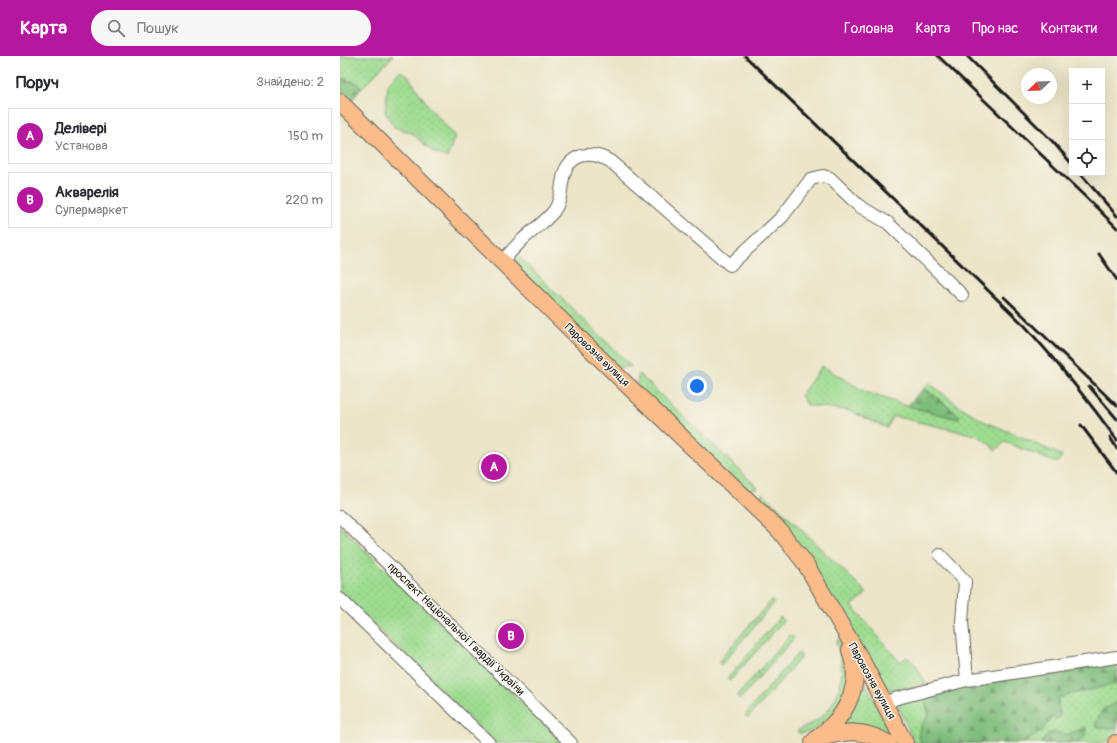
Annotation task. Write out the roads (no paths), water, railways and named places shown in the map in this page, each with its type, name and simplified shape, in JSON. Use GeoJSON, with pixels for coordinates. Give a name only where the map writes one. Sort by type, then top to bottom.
{"type":"FeatureCollection","features":[{"type":"Feature","properties":{"kind":"main road","name":"Паровозна вулиця"},"geometry":{"type":"LineString","coordinates":[[340,102],[624,382],[779,530],[805,563],[837,621],[862,661],[905,743]]}},
{"type":"Feature","properties":{"kind":"main road","name":"Паровозна вулиця"},"geometry":{"type":"LineString","coordinates":[[812,742],[840,716],[846,706],[854,685],[854,666],[848,646],[837,621]]}},
{"type":"Feature","properties":{"kind":"main road"},"geometry":{"type":"LineString","coordinates":[[812,742],[848,731],[860,732],[888,743]]}},
{"type":"Feature","properties":{"kind":"street"},"geometry":{"type":"LineString","coordinates":[[501,262],[555,210],[559,200],[565,170],[570,163],[582,156],[590,154],[610,161],[730,265],[782,217],[811,179],[823,176],[830,178],[859,206],[888,223],[962,295]]}},
{"type":"Feature","properties":{"kind":"street","name":"проспект Національної Гвардії України"},"geometry":{"type":"LineString","coordinates":[[340,517],[571,743]]}},
{"type":"Feature","properties":{"kind":"street"},"geometry":{"type":"LineString","coordinates":[[940,555],[964,581],[962,622],[967,680]]}},
{"type":"Feature","properties":{"kind":"street"},"geometry":{"type":"LineString","coordinates":[[340,599],[489,743]]}},
{"type":"Feature","properties":{"kind":"street"},"geometry":{"type":"LineString","coordinates":[[885,704],[894,699],[967,680],[1117,657]]}},
{"type":"Feature","properties":{"kind":"railway"},"geometry":{"type":"LineString","coordinates":[[745,56],[1025,326],[1072,382],[1117,440]]}},
{"type":"Feature","properties":{"kind":"railway"},"geometry":{"type":"LineString","coordinates":[[938,56],[1117,228]]}},
{"type":"Feature","properties":{"kind":"railway"},"geometry":{"type":"LineString","coordinates":[[967,56],[1053,142],[1069,161]]}},
{"type":"Feature","properties":{"kind":"railway"},"geometry":{"type":"LineString","coordinates":[[1083,176],[1117,216]]}},
{"type":"Feature","properties":{"kind":"railway"},"geometry":{"type":"LineString","coordinates":[[1099,254],[1117,280]]}},
{"type":"Feature","properties":{"kind":"railway"},"geometry":{"type":"LineString","coordinates":[[1004,297],[1117,406]]}},
{"type":"Feature","properties":{"kind":"railway"},"geometry":{"type":"LineString","coordinates":[[1089,386],[1117,419]]}},
{"type":"Feature","properties":{"kind":"railway"},"geometry":{"type":"LineString","coordinates":[[1081,425],[1117,473]]}},
{"type":"Feature","properties":{"kind":"railway"},"geometry":{"type":"LineString","coordinates":[[1110,437],[1117,449]]}},
{"type":"Feature","properties":{"kind":"place","name":"Делівері"},"geometry":{"type":"Point","coordinates":[494,467]}},
{"type":"Feature","properties":{"kind":"place","name":"Акварелія"},"geometry":{"type":"Point","coordinates":[511,636]}}]}
